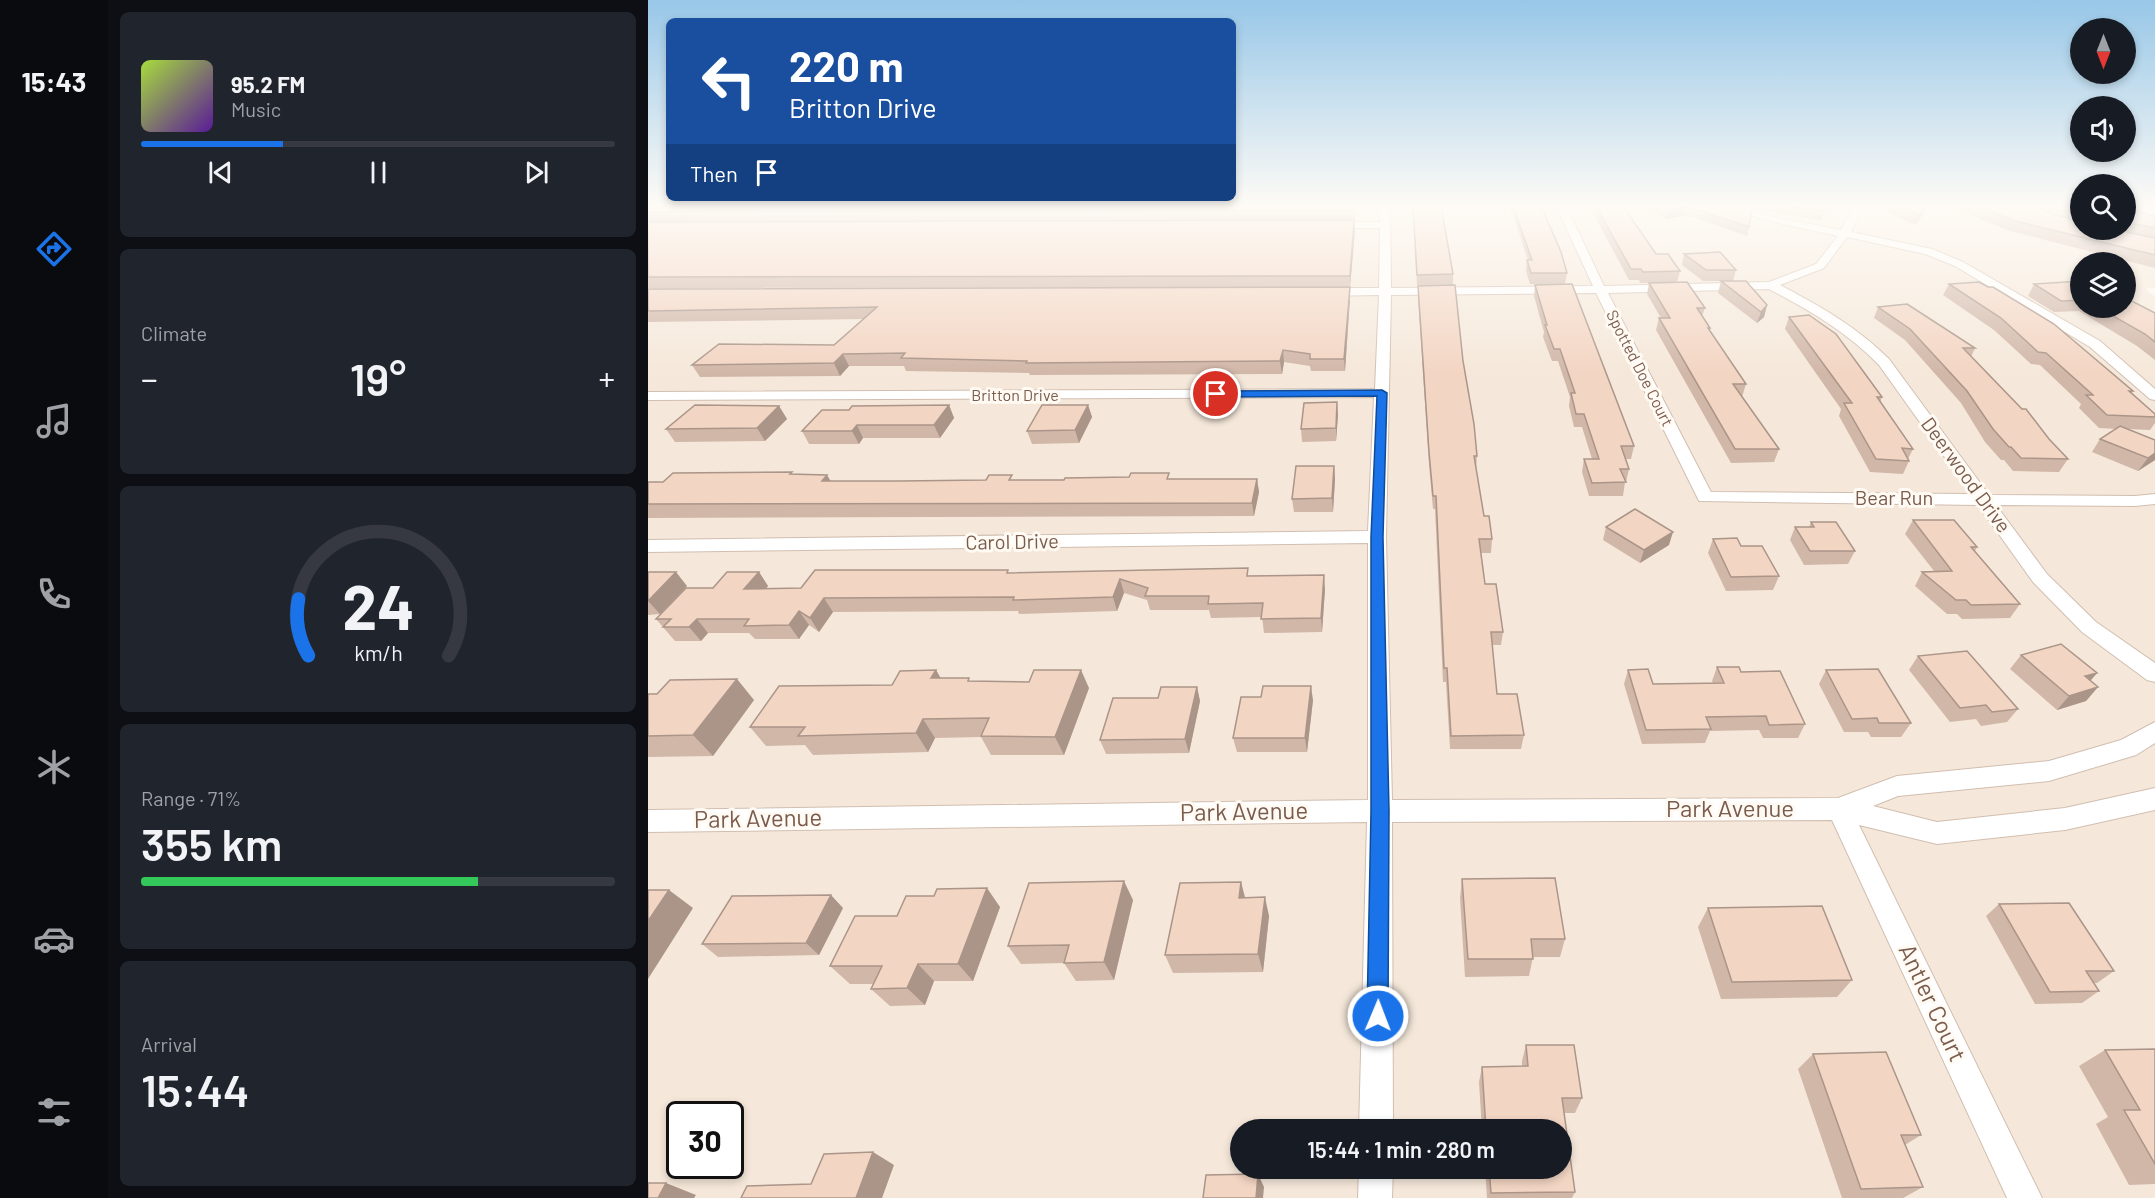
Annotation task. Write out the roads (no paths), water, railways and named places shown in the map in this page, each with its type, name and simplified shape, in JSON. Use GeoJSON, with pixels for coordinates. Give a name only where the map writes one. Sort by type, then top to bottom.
{"type":"FeatureCollection","features":[{"type":"Feature","properties":{"kind":"street"},"geometry":{"type":"LineString","coordinates":[[1376,1119],[1380,811],[1377,537],[1385,262]]}},
{"type":"Feature","properties":{"kind":"street","name":"Spotted Doe Court"},"geometry":{"type":"LineString","coordinates":[[1587,262],[1705,497]]}},
{"type":"Feature","properties":{"kind":"street"},"geometry":{"type":"LineString","coordinates":[[1314,292],[1691,290],[1771,285],[1820,266],[1823,262]]}},
{"type":"Feature","properties":{"kind":"street"},"geometry":{"type":"LineString","coordinates":[[1952,262],[1974,272],[2095,344],[2155,396]]}},
{"type":"Feature","properties":{"kind":"street","name":"Deerwood Drive"},"geometry":{"type":"LineString","coordinates":[[1771,285],[1841,324],[1868,344],[1884,362],[2040,578],[2089,627],[2155,674]]}},
{"type":"Feature","properties":{"kind":"street","name":"Britton Drive"},"geometry":{"type":"LineString","coordinates":[[648,396],[1382,393]]}},
{"type":"Feature","properties":{"kind":"street","name":"Bear Run"},"geometry":{"type":"LineString","coordinates":[[1705,497],[2134,501],[2155,499]]}},
{"type":"Feature","properties":{"kind":"street","name":"Carol Drive"},"geometry":{"type":"LineString","coordinates":[[648,546],[1377,537]]}},
{"type":"Feature","properties":{"kind":"street","name":"Park Avenue"},"geometry":{"type":"LineString","coordinates":[[1839,809],[1897,786],[2049,771],[2128,748],[2155,731]]}},
{"type":"Feature","properties":{"kind":"street","name":"Park Avenue"},"geometry":{"type":"LineString","coordinates":[[648,821],[1380,811],[1839,809],[1937,833],[2065,819],[2155,799]]}},
{"type":"Feature","properties":{"kind":"street","name":"Antler Court"},"geometry":{"type":"LineString","coordinates":[[1839,809],[2025,1198]]}},
{"type":"Feature","properties":{"kind":"street"},"geometry":{"type":"LineString","coordinates":[[1375,1198],[1376,1179]]}}]}
